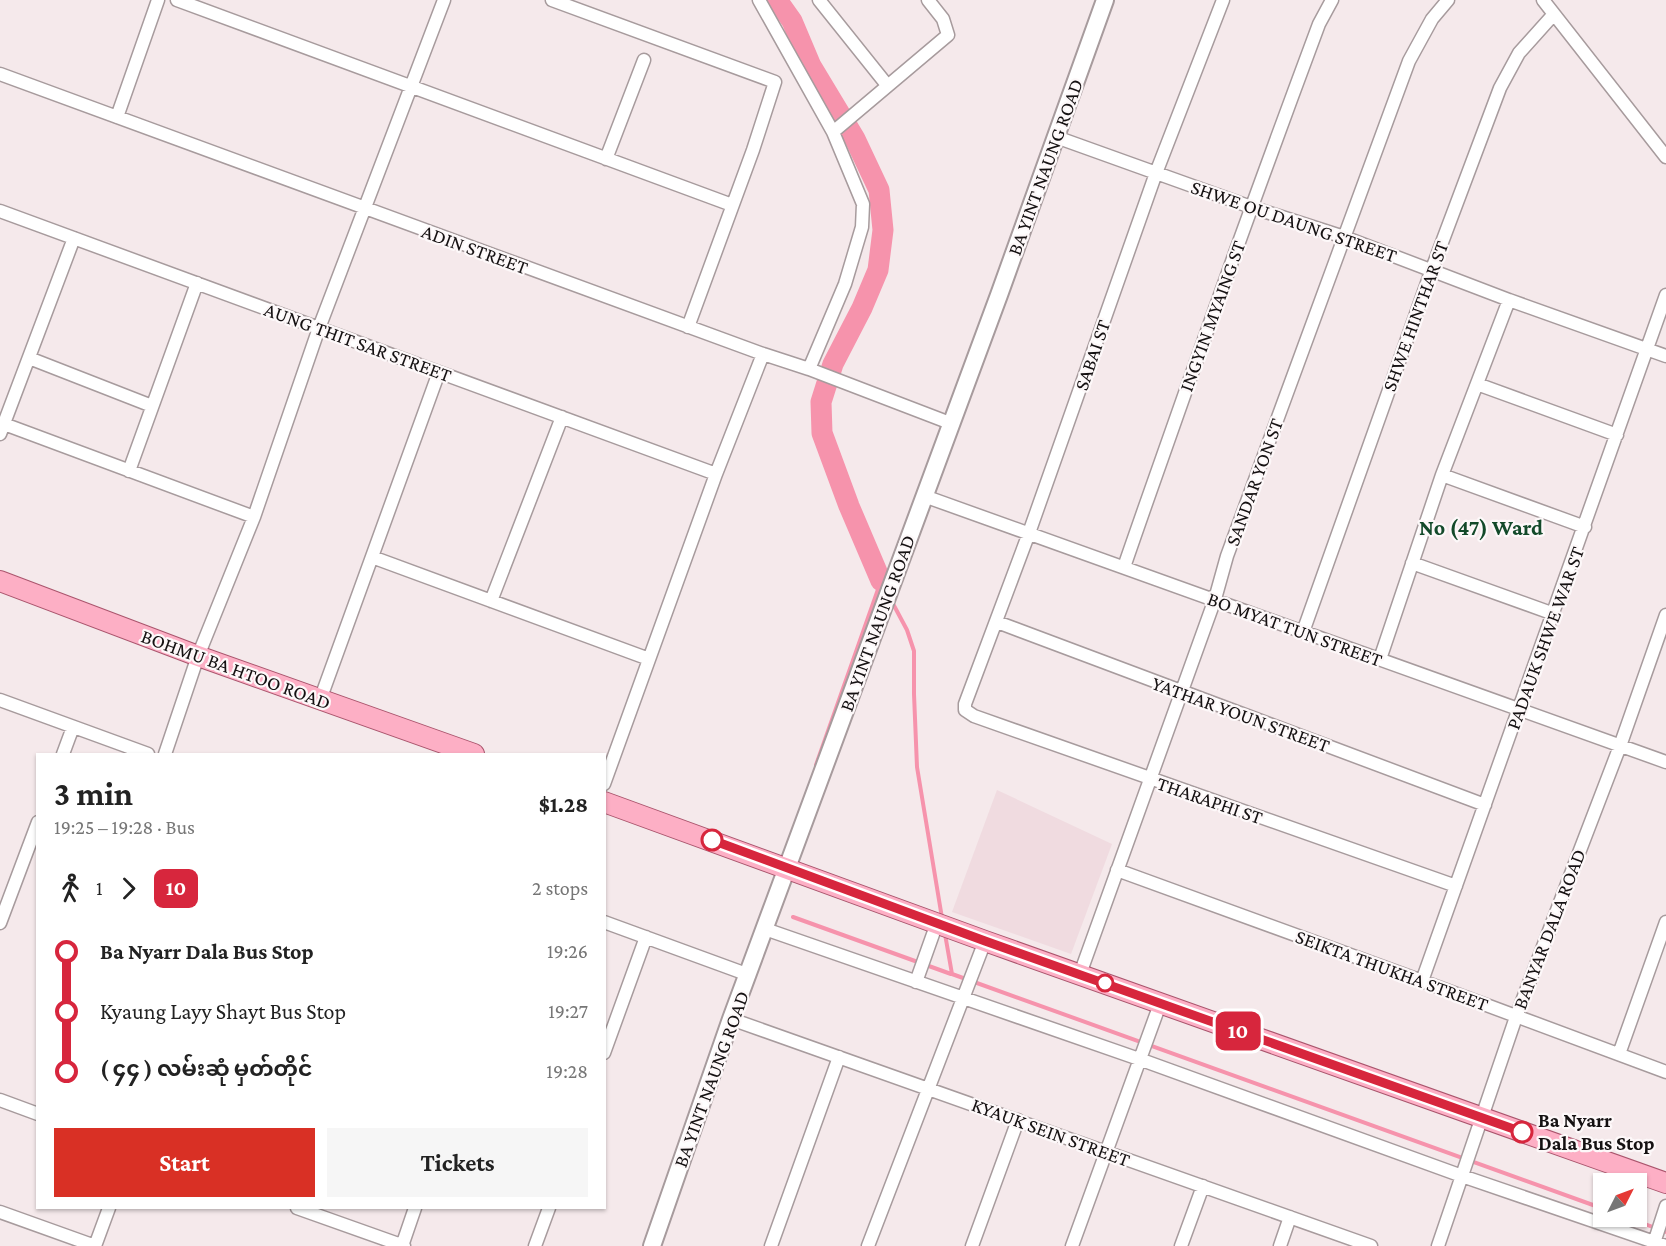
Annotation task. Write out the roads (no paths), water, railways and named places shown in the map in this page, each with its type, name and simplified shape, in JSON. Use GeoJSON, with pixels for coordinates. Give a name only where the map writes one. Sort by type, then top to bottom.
{"type":"FeatureCollection","features":[{"type":"Feature","properties":{"kind":"main road","name":"BA YINT NAUNG ROAD"},"geometry":{"type":"LineString","coordinates":[[652,1246],[731,1019],[1056,137],[1104,0]]}},
{"type":"Feature","properties":{"kind":"main road","name":"BOHMU BA HTOO ROAD"},"geometry":{"type":"LineString","coordinates":[[0,581],[198,656],[471,753]]}},
{"type":"Feature","properties":{"kind":"main road"},"geometry":{"type":"LineString","coordinates":[[606,803],[788,867],[982,950],[1080,974],[1666,1183]]}},
{"type":"Feature","properties":{"kind":"street"},"geometry":{"type":"LineString","coordinates":[[117,117],[158,0]]}},
{"type":"Feature","properties":{"kind":"street"},"geometry":{"type":"LineString","coordinates":[[177,0],[732,206]]}},
{"type":"Feature","properties":{"kind":"street"},"geometry":{"type":"LineString","coordinates":[[165,753],[198,656],[254,517],[319,328],[444,0]]}},
{"type":"Feature","properties":{"kind":"street"},"geometry":{"type":"LineString","coordinates":[[552,0],[775,82],[753,150],[688,327]]}},
{"type":"Feature","properties":{"kind":"street"},"geometry":{"type":"LineString","coordinates":[[759,0],[838,128],[863,204],[862,226],[845,284],[814,371]]}},
{"type":"Feature","properties":{"kind":"street"},"geometry":{"type":"LineString","coordinates":[[819,0],[887,85]]}},
{"type":"Feature","properties":{"kind":"street"},"geometry":{"type":"LineString","coordinates":[[838,128],[948,35],[943,19],[928,0]]}},
{"type":"Feature","properties":{"kind":"street","name":"SABAI ST"},"geometry":{"type":"LineString","coordinates":[[965,710],[965,704],[997,622],[1156,173],[1223,0]]}},
{"type":"Feature","properties":{"kind":"street","name":"INGYIN MYAING ST"},"geometry":{"type":"LineString","coordinates":[[1124,567],[1251,207],[1319,24],[1332,0]]}},
{"type":"Feature","properties":{"kind":"street","name":"SANDAR YON ST"},"geometry":{"type":"LineString","coordinates":[[1080,974],[1215,599],[1227,556],[1409,61],[1432,19],[1448,0]]}},
{"type":"Feature","properties":{"kind":"street"},"geometry":{"type":"LineString","coordinates":[[1543,0],[1666,157]]}},
{"type":"Feature","properties":{"kind":"street","name":"SHWE HINTHAR ST"},"geometry":{"type":"LineString","coordinates":[[1303,632],[1432,269],[1500,88],[1519,53],[1554,14]]}},
{"type":"Feature","properties":{"kind":"street"},"geometry":{"type":"LineString","coordinates":[[606,159],[644,60]]}},
{"type":"Feature","properties":{"kind":"street","name":"ADIN STREET"},"geometry":{"type":"LineString","coordinates":[[0,74],[688,327],[814,371],[950,423]]}},
{"type":"Feature","properties":{"kind":"street","name":"SHWE OU DAUNG STREET"},"geometry":{"type":"LineString","coordinates":[[1056,137],[1251,207],[1344,237],[1509,300],[1666,356]]}},
{"type":"Feature","properties":{"kind":"street","name":"AUNG THIT SAR STREET"},"geometry":{"type":"LineString","coordinates":[[0,211],[716,474]]}},
{"type":"Feature","properties":{"kind":"street"},"geometry":{"type":"LineString","coordinates":[[74,238],[2,429],[129,471],[254,517]]}},
{"type":"Feature","properties":{"kind":"street"},"geometry":{"type":"LineString","coordinates":[[129,471],[197,283]]}},
{"type":"Feature","properties":{"kind":"street","name":"PADAUK SHWE WAR ST"},"geometry":{"type":"LineString","coordinates":[[1422,981],[1666,295]]}},
{"type":"Feature","properties":{"kind":"street"},"geometry":{"type":"LineString","coordinates":[[1380,659],[1442,475],[1509,300]]}},
{"type":"Feature","properties":{"kind":"street"},"geometry":{"type":"LineString","coordinates":[[606,778],[716,474],[763,354]]}},
{"type":"Feature","properties":{"kind":"street"},"geometry":{"type":"LineString","coordinates":[[28,358],[152,406]]}},
{"type":"Feature","properties":{"kind":"street"},"geometry":{"type":"LineString","coordinates":[[320,700],[439,372]]}},
{"type":"Feature","properties":{"kind":"street"},"geometry":{"type":"LineString","coordinates":[[1477,384],[1617,435]]}},
{"type":"Feature","properties":{"kind":"street"},"geometry":{"type":"LineString","coordinates":[[491,600],[562,417]]}},
{"type":"Feature","properties":{"kind":"street"},"geometry":{"type":"LineString","coordinates":[[1442,475],[1585,527]]}},
{"type":"Feature","properties":{"kind":"street","name":"BO MYAT TUN STREET"},"geometry":{"type":"LineString","coordinates":[[924,496],[1666,762]]}},
{"type":"Feature","properties":{"kind":"street"},"geometry":{"type":"LineString","coordinates":[[372,557],[649,659]]}},
{"type":"Feature","properties":{"kind":"street"},"geometry":{"type":"LineString","coordinates":[[1412,562],[1554,614]]}},
{"type":"Feature","properties":{"kind":"street","name":"BANYAR DALA ROAD"},"geometry":{"type":"LineString","coordinates":[[1438,1246],[1516,1017],[1620,746],[1666,615]]}},
{"type":"Feature","properties":{"kind":"street","name":"YATHAR YOUN STREET"},"geometry":{"type":"LineString","coordinates":[[997,622],[1485,805]]}},
{"type":"Feature","properties":{"kind":"street"},"geometry":{"type":"LineString","coordinates":[[0,700],[145,753]]}},
{"type":"Feature","properties":{"kind":"street","name":"THARAPHI ST"},"geometry":{"type":"LineString","coordinates":[[965,710],[974,716],[1456,886]]}},
{"type":"Feature","properties":{"kind":"street"},"geometry":{"type":"LineString","coordinates":[[63,753],[73,727]]}},
{"type":"Feature","properties":{"kind":"street"},"geometry":{"type":"LineString","coordinates":[[0,923],[36,827]]}},
{"type":"Feature","properties":{"kind":"street","name":"SEIKTA THUKHA STREET"},"geometry":{"type":"LineString","coordinates":[[1117,870],[1666,1072]]}},
{"type":"Feature","properties":{"kind":"street"},"geometry":{"type":"LineString","coordinates":[[1619,1054],[1666,922]]}},
{"type":"Feature","properties":{"kind":"street"},"geometry":{"type":"LineString","coordinates":[[606,923],[749,975]]}},
{"type":"Feature","properties":{"kind":"street"},"geometry":{"type":"LineString","coordinates":[[765,930],[964,993],[1462,1176],[1658,1243],[1664,1212]]}},
{"type":"Feature","properties":{"kind":"street"},"geometry":{"type":"LineString","coordinates":[[918,978],[934,931]]}},
{"type":"Feature","properties":{"kind":"street"},"geometry":{"type":"LineString","coordinates":[[606,1047],[646,937]]}},
{"type":"Feature","properties":{"kind":"street"},"geometry":{"type":"LineString","coordinates":[[868,1246],[982,950]]}},
{"type":"Feature","properties":{"kind":"street"},"geometry":{"type":"LineString","coordinates":[[1072,1246],[1160,1004]]}},
{"type":"Feature","properties":{"kind":"street","name":"KYAUK SEIN STREET"},"geometry":{"type":"LineString","coordinates":[[731,1019],[1371,1246]]}},
{"type":"Feature","properties":{"kind":"street"},"geometry":{"type":"LineString","coordinates":[[771,1246],[839,1057]]}},
{"type":"Feature","properties":{"kind":"street"},"geometry":{"type":"LineString","coordinates":[[0,1100],[36,1112]]}},
{"type":"Feature","properties":{"kind":"street"},"geometry":{"type":"LineString","coordinates":[[972,1246],[1018,1120]]}},
{"type":"Feature","properties":{"kind":"street"},"geometry":{"type":"LineString","coordinates":[[1181,1246],[1203,1186]]}},
{"type":"Feature","properties":{"kind":"street"},"geometry":{"type":"LineString","coordinates":[[0,1212],[95,1246],[109,1209]]}},
{"type":"Feature","properties":{"kind":"street"},"geometry":{"type":"LineString","coordinates":[[305,1209],[403,1246],[415,1209]]}},
{"type":"Feature","properties":{"kind":"street"},"geometry":{"type":"LineString","coordinates":[[535,1246],[549,1209]]}},
{"type":"Feature","properties":{"kind":"street"},"geometry":{"type":"LineString","coordinates":[[1280,1246],[1290,1217]]}},
{"type":"Feature","properties":{"kind":"waterway"},"geometry":{"type":"LineString","coordinates":[[777,0],[792,21],[811,66],[855,139],[879,190],[883,230],[878,270],[862,308],[833,364],[821,402],[822,433],[849,506],[881,581]]}},
{"type":"Feature","properties":{"kind":"waterway"},"geometry":{"type":"LineString","coordinates":[[816,765],[881,581]]}},
{"type":"Feature","properties":{"kind":"waterway"},"geometry":{"type":"LineString","coordinates":[[891,600],[907,630],[914,651],[917,767],[942,918]]}},
{"type":"Feature","properties":{"kind":"waterway"},"geometry":{"type":"LineString","coordinates":[[793,917],[951,974]]}},
{"type":"Feature","properties":{"kind":"waterway"},"geometry":{"type":"LineString","coordinates":[[945,934],[952,974],[1593,1205]]}},
{"type":"Feature","properties":{"kind":"waterway"},"geometry":{"type":"LineString","coordinates":[[1647,1225],[1666,1232]]}},
{"type":"Feature","properties":{"kind":"place","name":"Ba Nyarr Dala Bus Stop"},"geometry":{"type":"Point","coordinates":[1522,1132]}},
{"type":"Feature","properties":{"kind":"district","name":"No (47) Ward"},"geometry":{"type":"Point","coordinates":[1481,527]}}]}
